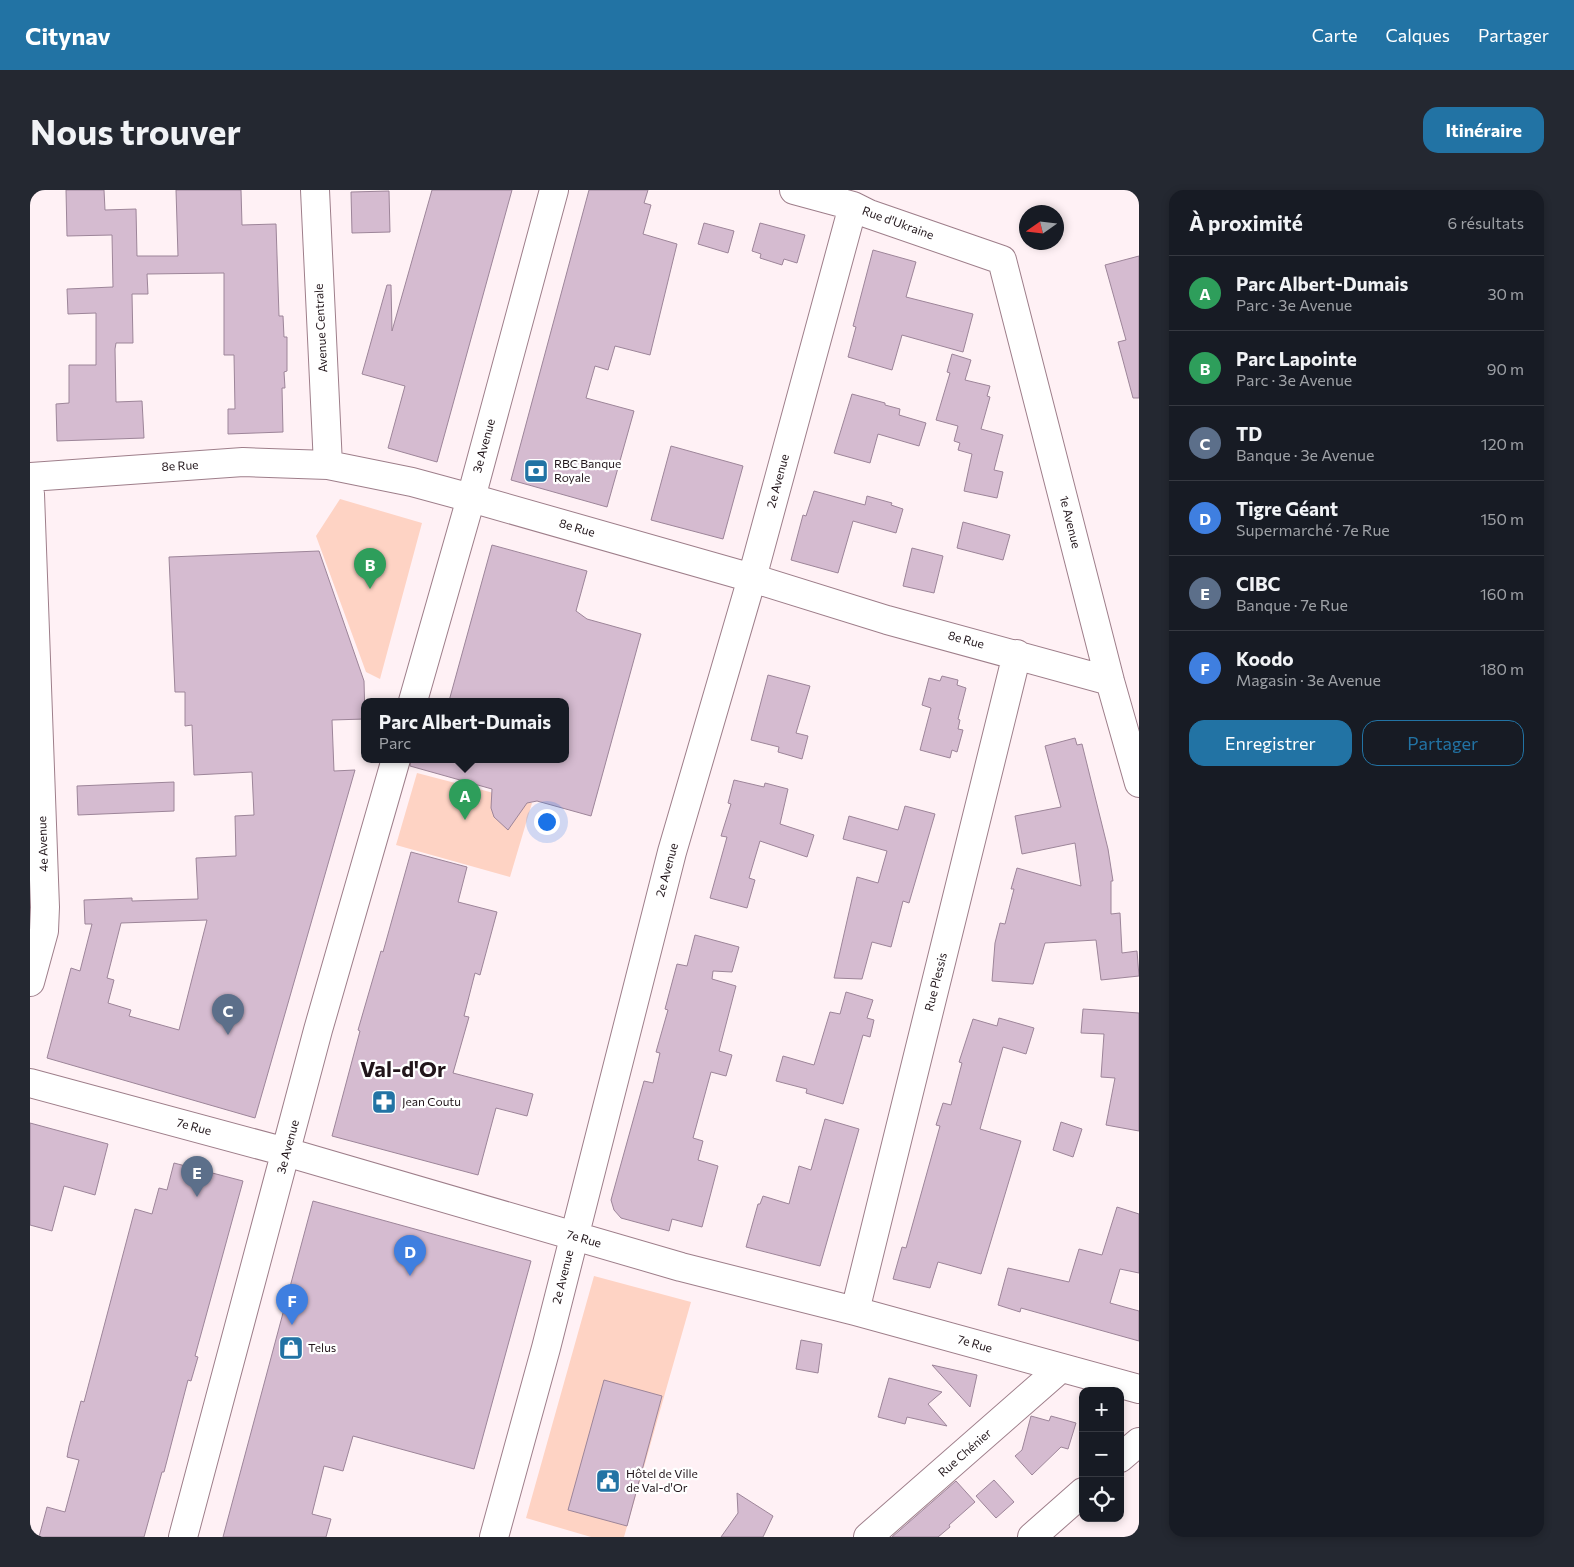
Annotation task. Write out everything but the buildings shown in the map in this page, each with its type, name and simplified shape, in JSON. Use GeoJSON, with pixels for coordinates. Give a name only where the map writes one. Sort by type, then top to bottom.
{"type":"FeatureCollection","features":[{"type":"Feature","properties":{"kind":"street","name":"Avenue Centrale"},"geometry":{"type":"LineString","coordinates":[[314,190],[328,465]]}},
{"type":"Feature","properties":{"kind":"street","name":"3e Avenue"},"geometry":{"type":"LineString","coordinates":[[414,698],[471,498],[554,190]]}},
{"type":"Feature","properties":{"kind":"street","name":"Rue d'Ukraine"},"geometry":{"type":"LineString","coordinates":[[794,190],[853,206],[869,214],[1002,260]]}},
{"type":"Feature","properties":{"kind":"street","name":"2e Avenue"},"geometry":{"type":"LineString","coordinates":[[494,1537],[546,1348],[672,852],[752,578],[853,206]]}},
{"type":"Feature","properties":{"kind":"street","name":"1e Avenue"},"geometry":{"type":"LineString","coordinates":[[1002,260],[1110,681],[1139,783]]}},
{"type":"Feature","properties":{"kind":"street","name":"8e Rue"},"geometry":{"type":"LineString","coordinates":[[30,477],[243,462],[328,465],[412,482],[471,498],[752,578],[887,620],[1017,654],[1110,681]]}},
{"type":"Feature","properties":{"kind":"street","name":"4e Avenue"},"geometry":{"type":"LineString","coordinates":[[30,494],[45,907],[44,931],[30,982]]}},
{"type":"Feature","properties":{"kind":"street","name":"Rue Plessis"},"geometry":{"type":"LineString","coordinates":[[855,1310],[1017,654]]}},
{"type":"Feature","properties":{"kind":"street","name":"3e Avenue"},"geometry":{"type":"LineString","coordinates":[[183,1537],[318,1030],[395,763]]}},
{"type":"Feature","properties":{"kind":"street","name":"7e Rue"},"geometry":{"type":"LineString","coordinates":[[30,1083],[286,1152],[681,1267],[855,1310],[1139,1389]]}},
{"type":"Feature","properties":{"kind":"street","name":"Rue Chénier"},"geometry":{"type":"LineString","coordinates":[[868,1537],[1061,1368]]}},
{"type":"Feature","properties":{"kind":"street"},"geometry":{"type":"LineString","coordinates":[[1124,1455],[1139,1442]]}},
{"type":"Feature","properties":{"kind":"street"},"geometry":{"type":"LineString","coordinates":[[1032,1537],[1079,1496]]}},
{"type":"Feature","properties":{"kind":"shaded area"},"geometry":{"type":"Polygon","coordinates":[[[340,499],[422,523],[380,679],[366,672],[316,536],[340,499]]]}},
{"type":"Feature","properties":{"kind":"shaded area"},"geometry":{"type":"Polygon","coordinates":[[[417,773],[532,803],[510,877],[396,845],[417,773]]]}},
{"type":"Feature","properties":{"kind":"shaded area"},"geometry":{"type":"Polygon","coordinates":[[[594,1276],[691,1302],[624,1537],[591,1537],[526,1518],[594,1276]]]}},
{"type":"Feature","properties":{"kind":"place","name":"RBC Banque Royale"},"geometry":{"type":"Point","coordinates":[536,471]}},
{"type":"Feature","properties":{"kind":"place","name":"Parc Lapointe"},"geometry":{"type":"Point","coordinates":[370,589]}},
{"type":"Feature","properties":{"kind":"place","name":"Parc Albert-Dumais"},"geometry":{"type":"Point","coordinates":[465,820]}},
{"type":"Feature","properties":{"kind":"place","name":"TD"},"geometry":{"type":"Point","coordinates":[228,1035]}},
{"type":"Feature","properties":{"kind":"place","name":"Jean Coutu"},"geometry":{"type":"Point","coordinates":[384,1102]}},
{"type":"Feature","properties":{"kind":"place","name":"CIBC"},"geometry":{"type":"Point","coordinates":[197,1197]}},
{"type":"Feature","properties":{"kind":"place","name":"Tigre Géant"},"geometry":{"type":"Point","coordinates":[410,1276]}},
{"type":"Feature","properties":{"kind":"place","name":"Koodo"},"geometry":{"type":"Point","coordinates":[292,1325]}},
{"type":"Feature","properties":{"kind":"place","name":"Telus"},"geometry":{"type":"Point","coordinates":[291,1348]}},
{"type":"Feature","properties":{"kind":"place","name":"Hôtel de Ville de Val-d'Or"},"geometry":{"type":"Point","coordinates":[608,1481]}},
{"type":"Feature","properties":{"kind":"district","name":"Val-d'Or"},"geometry":{"type":"Point","coordinates":[403,1069]}}]}
